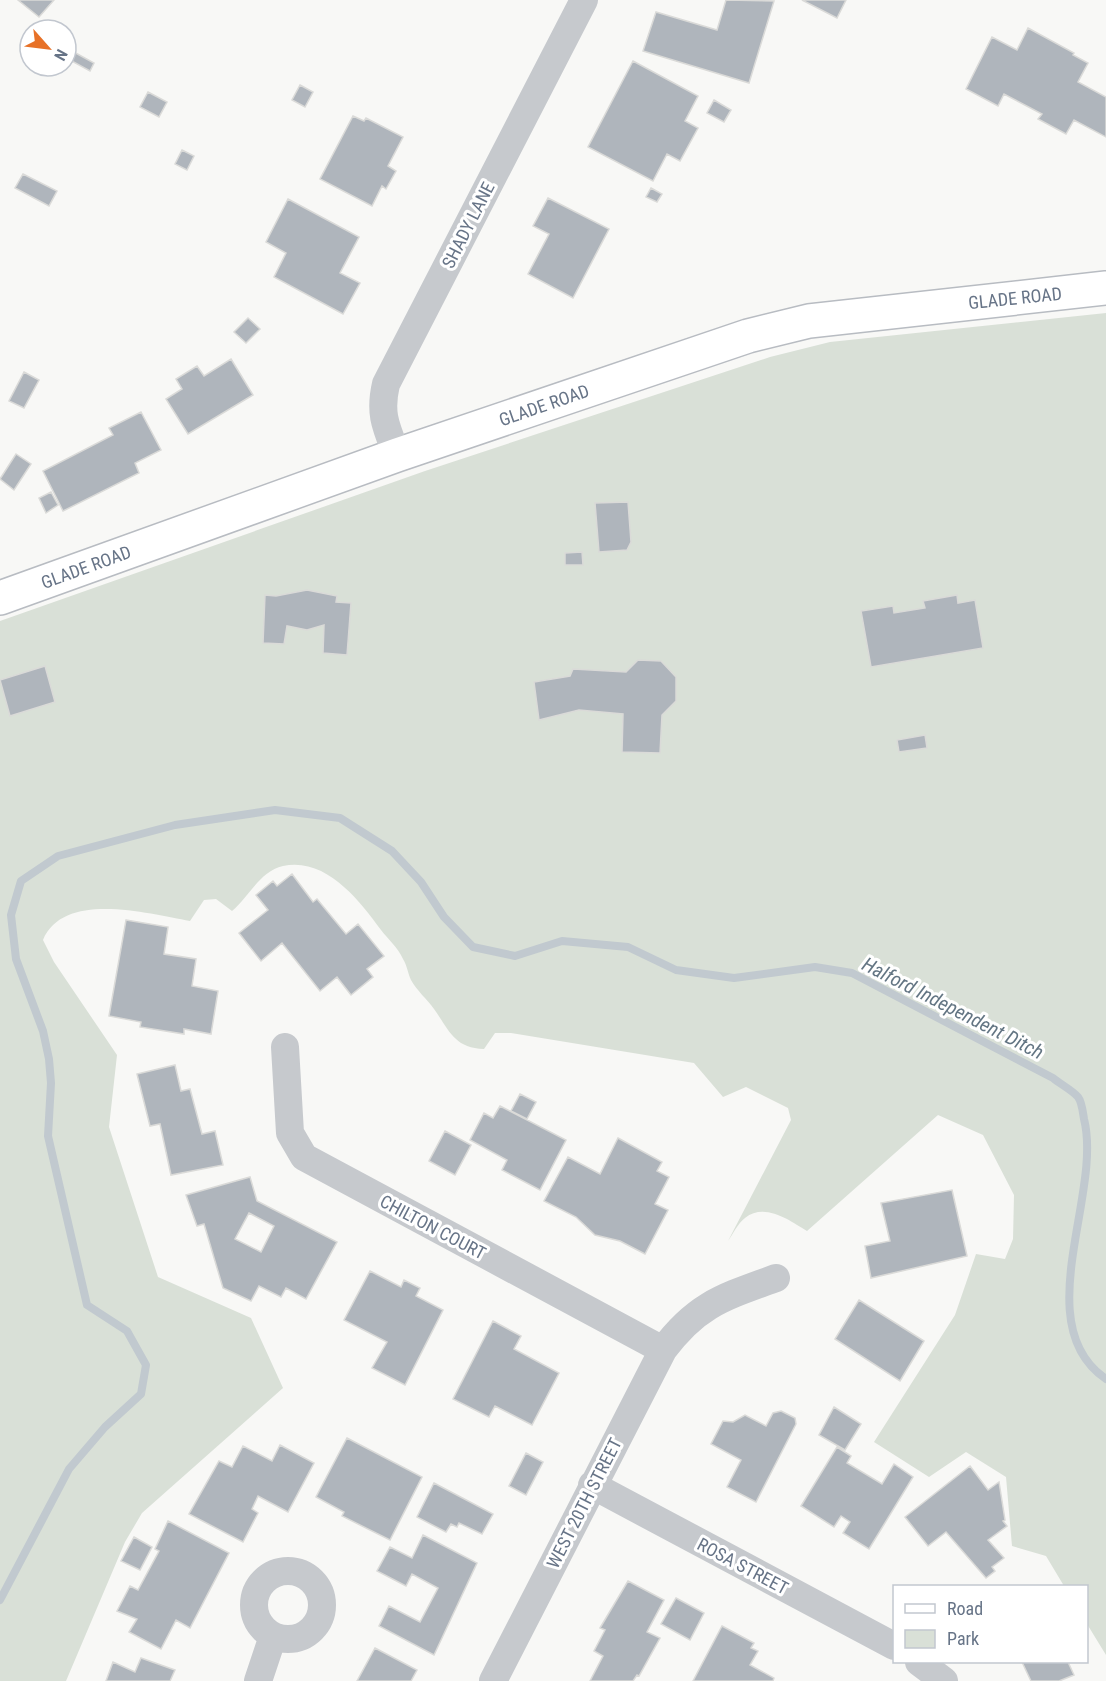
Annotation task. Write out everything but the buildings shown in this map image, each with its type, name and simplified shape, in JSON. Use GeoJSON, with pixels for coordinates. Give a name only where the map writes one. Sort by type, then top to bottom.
{"type":"FeatureCollection","features":[{"type":"Feature","properties":{"kind":"street","name":"SHADY LANE"},"geometry":{"type":"LineString","coordinates":[[397,455],[384,421],[382,403],[386,384],[584,0]]}},
{"type":"Feature","properties":{"kind":"street","name":"GLADE ROAD"},"geometry":{"type":"LineString","coordinates":[[0,598],[397,455],[748,336],[809,321],[1106,288]]}},
{"type":"Feature","properties":{"kind":"street","name":"CHILTON COURT"},"geometry":{"type":"LineString","coordinates":[[285,1047],[290,1133],[304,1157],[663,1350]]}},
{"type":"Feature","properties":{"kind":"street","name":"WEST 20TH STREET"},"geometry":{"type":"LineString","coordinates":[[493,1681],[663,1350],[680,1327],[695,1313],[724,1296],[776,1278]]}},
{"type":"Feature","properties":{"kind":"street","name":"ROSA STREET"},"geometry":{"type":"LineString","coordinates":[[592,1485],[893,1645]]}},
{"type":"Feature","properties":{"kind":"street"},"geometry":{"type":"LineString","coordinates":[[258,1681],[273,1636]]}},
{"type":"Feature","properties":{"kind":"street"},"geometry":{"type":"LineString","coordinates":[[920,1663],[944,1681]]}},
{"type":"Feature","properties":{"kind":"green space"},"geometry":{"type":"Polygon","coordinates":[[[1106,313],[1106,1655],[1088,1626],[1088,1585],[1063,1585],[1046,1556],[1012,1546],[1006,1477],[966,1452],[929,1477],[874,1442],[955,1315],[976,1254],[1005,1259],[1013,1239],[1014,1195],[983,1135],[938,1115],[807,1231],[785,1218],[769,1212],[761,1212],[742,1220],[728,1241],[791,1120],[788,1108],[746,1087],[723,1097],[694,1063],[511,1033],[495,1033],[484,1049],[466,1045],[453,1037],[416,988],[398,951],[352,894],[327,874],[299,865],[283,866],[268,873],[232,911],[216,899],[204,900],[190,921],[131,911],[88,910],[69,915],[54,925],[43,940],[54,962],[117,1055],[109,1127],[158,1277],[251,1318],[283,1388],[142,1513],[125,1542],[66,1681],[0,1681],[0,621],[425,471],[770,357],[830,342],[1106,313]]]}},
{"type":"Feature","properties":{"kind":"waterway","name":"Halford Independent Ditch"},"geometry":{"type":"LineString","coordinates":[[0,1600],[69,1469],[105,1427],[141,1394],[146,1365],[127,1331],[87,1305],[48,1136],[51,1083],[49,1059],[43,1031],[16,959],[11,915],[21,881],[58,856],[175,825],[275,810],[340,818],[392,851],[421,882],[444,917],[473,947],[515,956],[562,941],[628,947],[676,970],[734,978],[815,967],[852,973],[1053,1078],[1079,1099],[1087,1149],[1084,1184],[1072,1257],[1069,1293],[1072,1326],[1083,1355],[1106,1379]]}}]}
